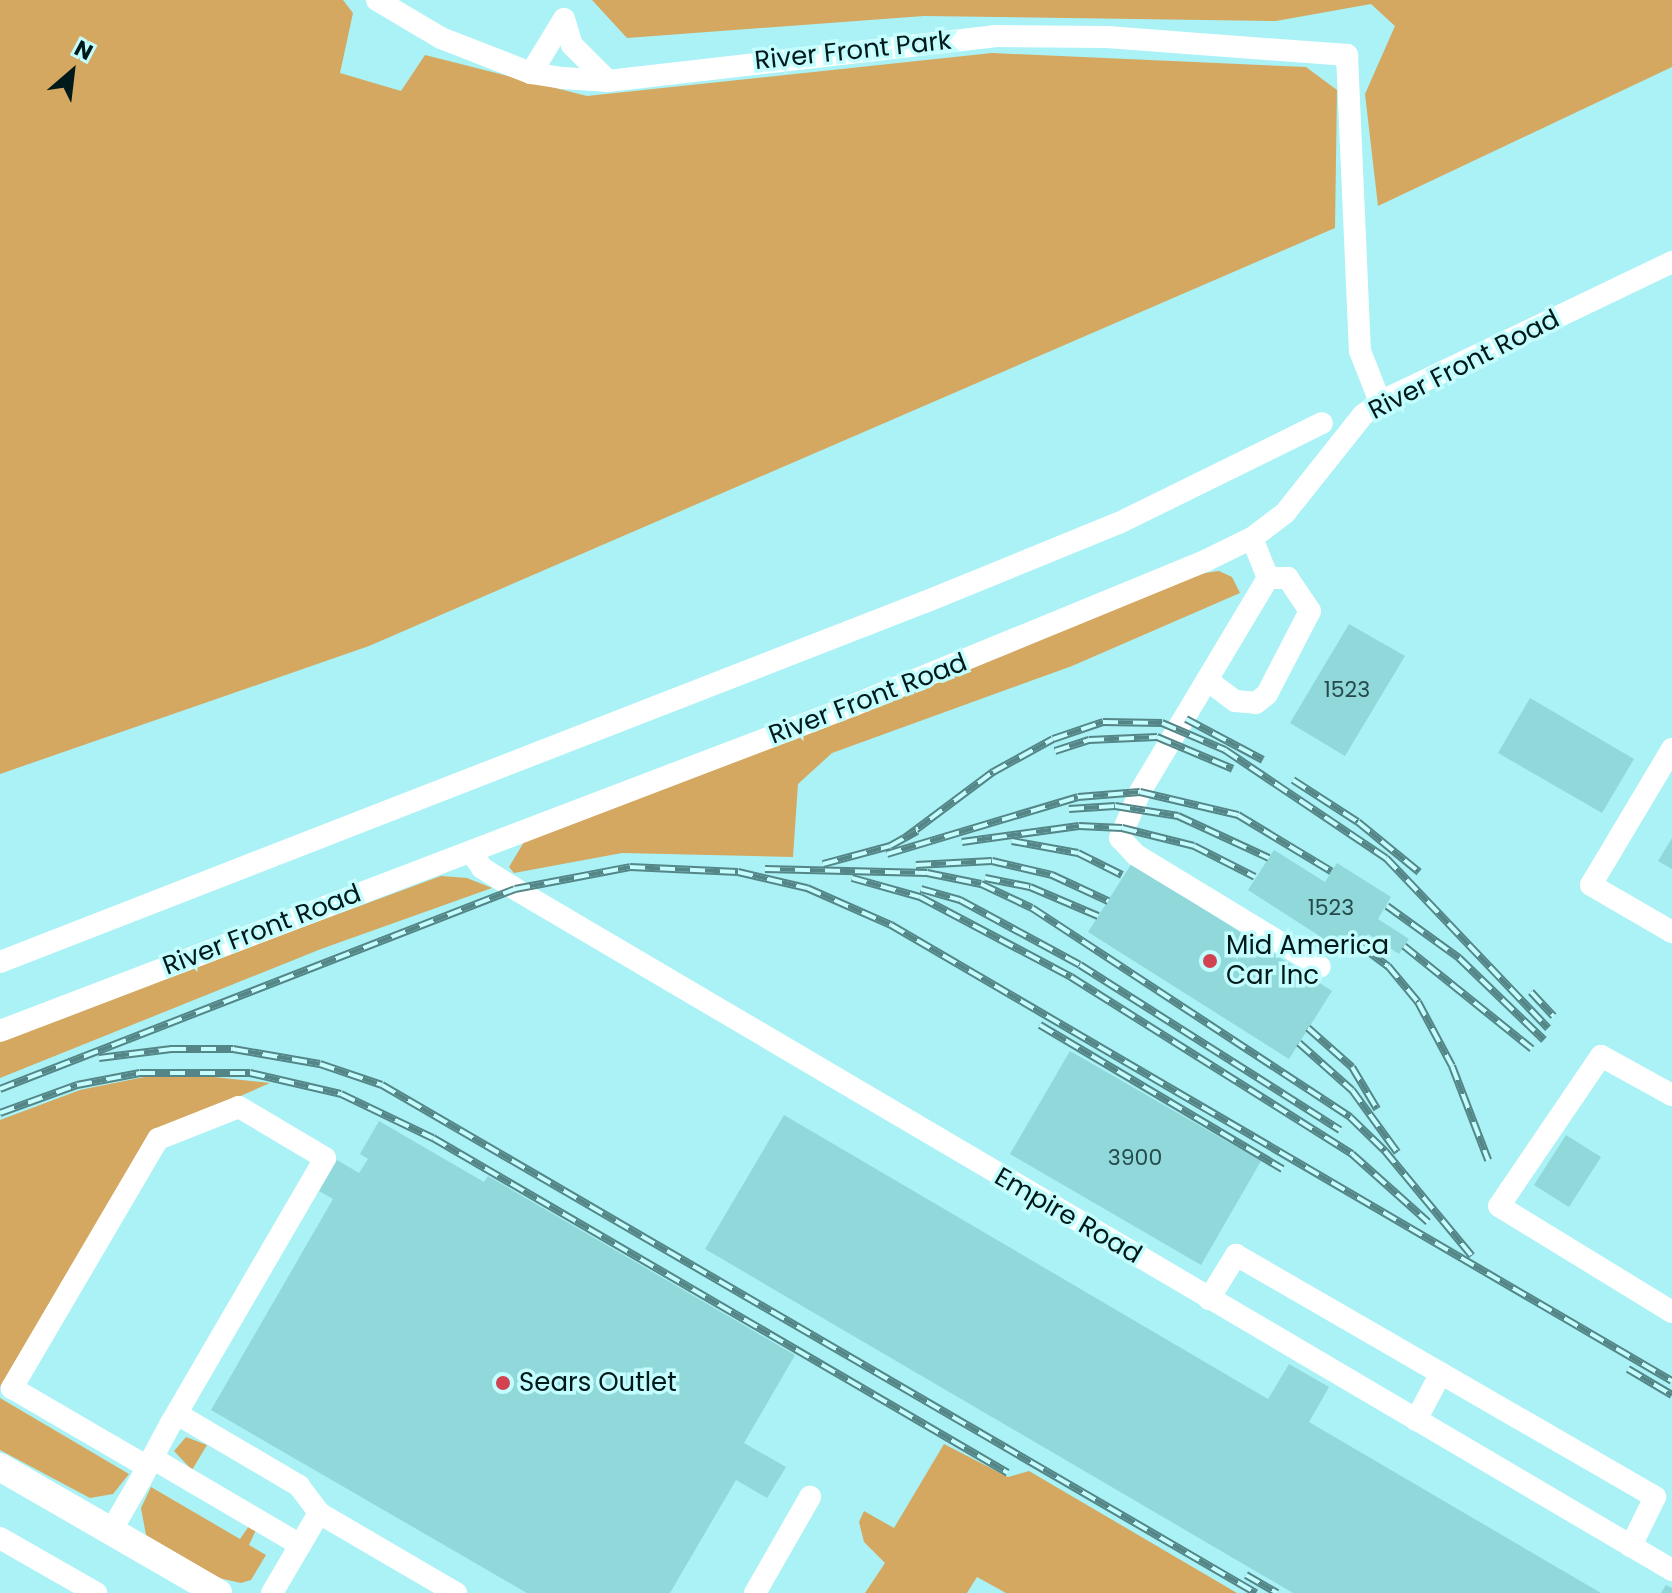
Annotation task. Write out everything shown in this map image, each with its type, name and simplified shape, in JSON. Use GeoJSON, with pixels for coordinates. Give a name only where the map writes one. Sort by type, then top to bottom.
{"type":"FeatureCollection","features":[{"type":"Feature","properties":{"kind":"main road"},"geometry":{"type":"LineString","coordinates":[[0,1467],[218,1593]]}},
{"type":"Feature","properties":{"kind":"street","name":"River Front Park"},"geometry":{"type":"LineString","coordinates":[[377,0],[441,38],[531,73],[608,81],[994,36],[1107,37],[1347,55],[1360,351],[1380,402]]}},
{"type":"Feature","properties":{"kind":"street"},"geometry":{"type":"LineString","coordinates":[[531,73],[564,19],[572,45],[608,81]]}},
{"type":"Feature","properties":{"kind":"street","name":"River Front Road"},"geometry":{"type":"LineString","coordinates":[[0,1031],[1001,647],[1252,538],[1285,513],[1363,415],[1380,402],[1672,262]]}},
{"type":"Feature","properties":{"kind":"street"},"geometry":{"type":"LineString","coordinates":[[0,962],[967,585],[1215,479],[1322,423]]}},
{"type":"Feature","properties":{"kind":"street"},"geometry":{"type":"LineString","coordinates":[[1252,538],[1268,578]]}},
{"type":"Feature","properties":{"kind":"street"},"geometry":{"type":"LineString","coordinates":[[1268,578],[1140,792],[1120,838],[1136,855],[1320,967]]}},
{"type":"Feature","properties":{"kind":"street"},"geometry":{"type":"LineString","coordinates":[[1207,680],[1235,701],[1256,703],[1267,694],[1310,611],[1288,578],[1268,578]]}},
{"type":"Feature","properties":{"kind":"street"},"geometry":{"type":"LineString","coordinates":[[1672,749],[1591,885],[1672,932]]}},
{"type":"Feature","properties":{"kind":"street","name":"Empire Road"},"geometry":{"type":"LineString","coordinates":[[471,852],[482,868],[515,889],[1672,1570]]}},
{"type":"Feature","properties":{"kind":"street"},"geometry":{"type":"LineString","coordinates":[[1672,1095],[1601,1056],[1499,1206],[1672,1312]]}},
{"type":"Feature","properties":{"kind":"street"},"geometry":{"type":"LineString","coordinates":[[111,1531],[150,1463],[177,1414],[325,1158],[239,1107],[158,1139],[12,1388],[150,1463],[300,1545]]}},
{"type":"Feature","properties":{"kind":"street"},"geometry":{"type":"LineString","coordinates":[[1209,1299],[1236,1255],[1655,1497],[1631,1546]]}},
{"type":"Feature","properties":{"kind":"street"},"geometry":{"type":"LineString","coordinates":[[1416,1420],[1441,1373]]}},
{"type":"Feature","properties":{"kind":"street"},"geometry":{"type":"LineString","coordinates":[[177,1414],[299,1486],[319,1513],[456,1593]]}},
{"type":"Feature","properties":{"kind":"street"},"geometry":{"type":"LineString","coordinates":[[755,1593],[810,1497]]}},
{"type":"Feature","properties":{"kind":"street"},"geometry":{"type":"LineString","coordinates":[[272,1593],[319,1513]]}},
{"type":"Feature","properties":{"kind":"street"},"geometry":{"type":"LineString","coordinates":[[0,1538],[96,1593]]}},
{"type":"Feature","properties":{"kind":"shaded area"},"geometry":{"type":"Polygon","coordinates":[[[0,0],[343,0],[353,13],[340,73],[401,91],[425,55],[587,96],[992,53],[1306,67],[1337,90],[1335,228],[369,646],[0,774],[0,0]]]}},
{"type":"Feature","properties":{"kind":"shaded area"},"geometry":{"type":"Polygon","coordinates":[[[592,0],[1672,0],[1672,67],[1378,206],[1365,94],[1395,26],[1371,4],[1276,21],[924,16],[627,38],[592,0]]]}},
{"type":"Feature","properties":{"kind":"shaded area"},"geometry":{"type":"Polygon","coordinates":[[[1219,571],[1232,577],[1240,593],[1072,666],[832,753],[798,784],[793,857],[622,853],[514,873],[509,867],[524,842],[1198,574],[1219,571]]]}},
{"type":"Feature","properties":{"kind":"shaded area"},"geometry":{"type":"Polygon","coordinates":[[[441,876],[467,878],[492,888],[321,949],[0,1078],[0,1039],[441,876]]]}},
{"type":"Feature","properties":{"kind":"shaded area"},"geometry":{"type":"Polygon","coordinates":[[[195,1075],[270,1083],[147,1137],[0,1387],[0,1120],[80,1090],[149,1076],[195,1075]]]}},
{"type":"Feature","properties":{"kind":"shaded area"},"geometry":{"type":"Polygon","coordinates":[[[0,1398],[129,1474],[113,1494],[90,1498],[0,1450],[0,1398]]]}},
{"type":"Feature","properties":{"kind":"shaded area"},"geometry":{"type":"Polygon","coordinates":[[[186,1437],[207,1445],[192,1470],[174,1451],[186,1437]]]}},
{"type":"Feature","properties":{"kind":"shaded area"},"geometry":{"type":"Polygon","coordinates":[[[944,1444],[1008,1477],[1029,1471],[1237,1593],[1006,1593],[977,1577],[967,1593],[865,1593],[885,1563],[864,1542],[859,1522],[864,1511],[894,1528],[944,1444]]]}},
{"type":"Feature","properties":{"kind":"shaded area"},"geometry":{"type":"Polygon","coordinates":[[[151,1487],[240,1539],[249,1526],[256,1530],[249,1545],[266,1555],[251,1580],[241,1583],[219,1578],[146,1535],[141,1508],[151,1487]]]}},
{"type":"Feature","properties":{"kind":"building"},"geometry":{"type":"Polygon","coordinates":[[[1349,624],[1405,656],[1345,756],[1290,723],[1349,624]]]}},
{"type":"Feature","properties":{"kind":"building"},"geometry":{"type":"Polygon","coordinates":[[[1530,698],[1634,759],[1602,813],[1498,753],[1530,698]]]}},
{"type":"Feature","properties":{"kind":"building"},"geometry":{"type":"Polygon","coordinates":[[[1672,838],[1672,869],[1658,861],[1672,838]]]}},
{"type":"Feature","properties":{"kind":"building","name":"Mid America Car Inc"},"geometry":{"type":"Polygon","coordinates":[[[1274,850],[1325,882],[1337,863],[1391,897],[1378,919],[1409,939],[1399,954],[1368,934],[1353,958],[1338,948],[1332,957],[1312,945],[1318,935],[1248,890],[1274,850]]]}},
{"type":"Feature","properties":{"kind":"building","name":"Mid America Car Inc"},"geometry":{"type":"Polygon","coordinates":[[[1132,863],[1332,991],[1289,1059],[1088,932],[1132,863]]]}},
{"type":"Feature","properties":{"kind":"building"},"geometry":{"type":"Polygon","coordinates":[[[1070,1051],[1261,1161],[1201,1265],[1010,1154],[1070,1051]]]}},
{"type":"Feature","properties":{"kind":"building"},"geometry":{"type":"Polygon","coordinates":[[[784,1115],[1268,1399],[1289,1364],[1329,1387],[1309,1422],[1601,1593],[1293,1593],[956,1396],[705,1249],[784,1115]]]}},
{"type":"Feature","properties":{"kind":"building","name":"Sears Outlet"},"geometry":{"type":"Polygon","coordinates":[[[379,1121],[484,1182],[488,1176],[795,1355],[744,1443],[786,1467],[767,1498],[736,1480],[670,1593],[527,1593],[211,1410],[333,1199],[319,1191],[337,1160],[359,1173],[368,1159],[360,1154],[379,1121]]]}},
{"type":"Feature","properties":{"kind":"building"},"geometry":{"type":"Polygon","coordinates":[[[1566,1135],[1601,1157],[1569,1207],[1534,1185],[1566,1135]]]}},
{"type":"Feature","properties":{"kind":"building"},"geometry":{"type":"Polygon","coordinates":[[[1666,1585],[1672,1588],[1672,1593],[1661,1593],[1666,1585]]]}},
{"type":"Feature","properties":{"kind":"railway"},"geometry":{"type":"LineString","coordinates":[[1186,719],[1263,760]]}},
{"type":"Feature","properties":{"kind":"railway"},"geometry":{"type":"LineString","coordinates":[[906,837],[993,772],[1053,739],[1103,722],[1162,723],[1225,750],[1386,858],[1548,1028]]}},
{"type":"Feature","properties":{"kind":"railway"},"geometry":{"type":"LineString","coordinates":[[1055,751],[1089,740],[1157,737],[1233,769]]}},
{"type":"Feature","properties":{"kind":"railway"},"geometry":{"type":"LineString","coordinates":[[1293,780],[1358,822],[1419,872]]}},
{"type":"Feature","properties":{"kind":"railway"},"geometry":{"type":"LineString","coordinates":[[887,854],[1078,797],[1140,792],[1238,815],[1331,871]]}},
{"type":"Feature","properties":{"kind":"railway"},"geometry":{"type":"LineString","coordinates":[[1069,809],[1115,806],[1178,816],[1269,858]]}},
{"type":"Feature","properties":{"kind":"railway"},"geometry":{"type":"LineString","coordinates":[[962,842],[1079,826],[1122,828],[1194,846],[1255,877]]}},
{"type":"Feature","properties":{"kind":"railway"},"geometry":{"type":"LineString","coordinates":[[823,864],[890,846],[917,831]]}},
{"type":"Feature","properties":{"kind":"railway"},"geometry":{"type":"LineString","coordinates":[[1012,841],[1078,853],[1122,875]]}},
{"type":"Feature","properties":{"kind":"railway"},"geometry":{"type":"LineString","coordinates":[[916,865],[992,861],[1052,875],[1108,901]]}},
{"type":"Feature","properties":{"kind":"railway"},"geometry":{"type":"LineString","coordinates":[[0,1089],[515,889],[630,867],[738,872],[807,888],[891,925],[1672,1381]]}},
{"type":"Feature","properties":{"kind":"railway"},"geometry":{"type":"LineString","coordinates":[[765,869],[927,873],[981,884],[1032,908],[1350,1117],[1385,1151],[1472,1256]]}},
{"type":"Feature","properties":{"kind":"railway"},"geometry":{"type":"LineString","coordinates":[[852,878],[920,897],[1071,977],[1352,1154],[1428,1222]]}},
{"type":"Feature","properties":{"kind":"railway"},"geometry":{"type":"LineString","coordinates":[[985,878],[1030,887],[1098,916]]}},
{"type":"Feature","properties":{"kind":"railway"},"geometry":{"type":"LineString","coordinates":[[921,889],[960,900],[1080,965],[1340,1130]]}},
{"type":"Feature","properties":{"kind":"railway"},"geometry":{"type":"LineString","coordinates":[[1387,906],[1459,958],[1544,1040]]}},
{"type":"Feature","properties":{"kind":"railway"},"geometry":{"type":"LineString","coordinates":[[1361,946],[1388,966],[1418,1002],[1452,1066],[1488,1160]]}},
{"type":"Feature","properties":{"kind":"railway"},"geometry":{"type":"LineString","coordinates":[[1404,946],[1532,1049]]}},
{"type":"Feature","properties":{"kind":"railway"},"geometry":{"type":"LineString","coordinates":[[1531,992],[1553,1016]]}},
{"type":"Feature","properties":{"kind":"railway"},"geometry":{"type":"LineString","coordinates":[[1040,1025],[1283,1169]]}},
{"type":"Feature","properties":{"kind":"railway"},"geometry":{"type":"LineString","coordinates":[[1308,1028],[1352,1067],[1377,1109]]}},
{"type":"Feature","properties":{"kind":"railway"},"geometry":{"type":"LineString","coordinates":[[1299,1043],[1352,1090],[1397,1152]]}},
{"type":"Feature","properties":{"kind":"railway"},"geometry":{"type":"LineString","coordinates":[[99,1058],[171,1049],[233,1049],[320,1064],[382,1085],[1256,1593]]}},
{"type":"Feature","properties":{"kind":"railway"},"geometry":{"type":"LineString","coordinates":[[0,1113],[77,1085],[140,1073],[250,1073],[341,1094],[433,1138],[1008,1473]]}},
{"type":"Feature","properties":{"kind":"railway"},"geometry":{"type":"LineString","coordinates":[[1628,1369],[1672,1395]]}},
{"type":"Feature","properties":{"kind":"railway"},"geometry":{"type":"LineString","coordinates":[[1246,1575],[1277,1593]]}},
{"type":"Feature","properties":{"kind":"place","name":"Mid America Car Inc"},"geometry":{"type":"Point","coordinates":[1210,961]}},
{"type":"Feature","properties":{"kind":"place","name":"Sears Outlet"},"geometry":{"type":"Point","coordinates":[503,1383]}}]}
